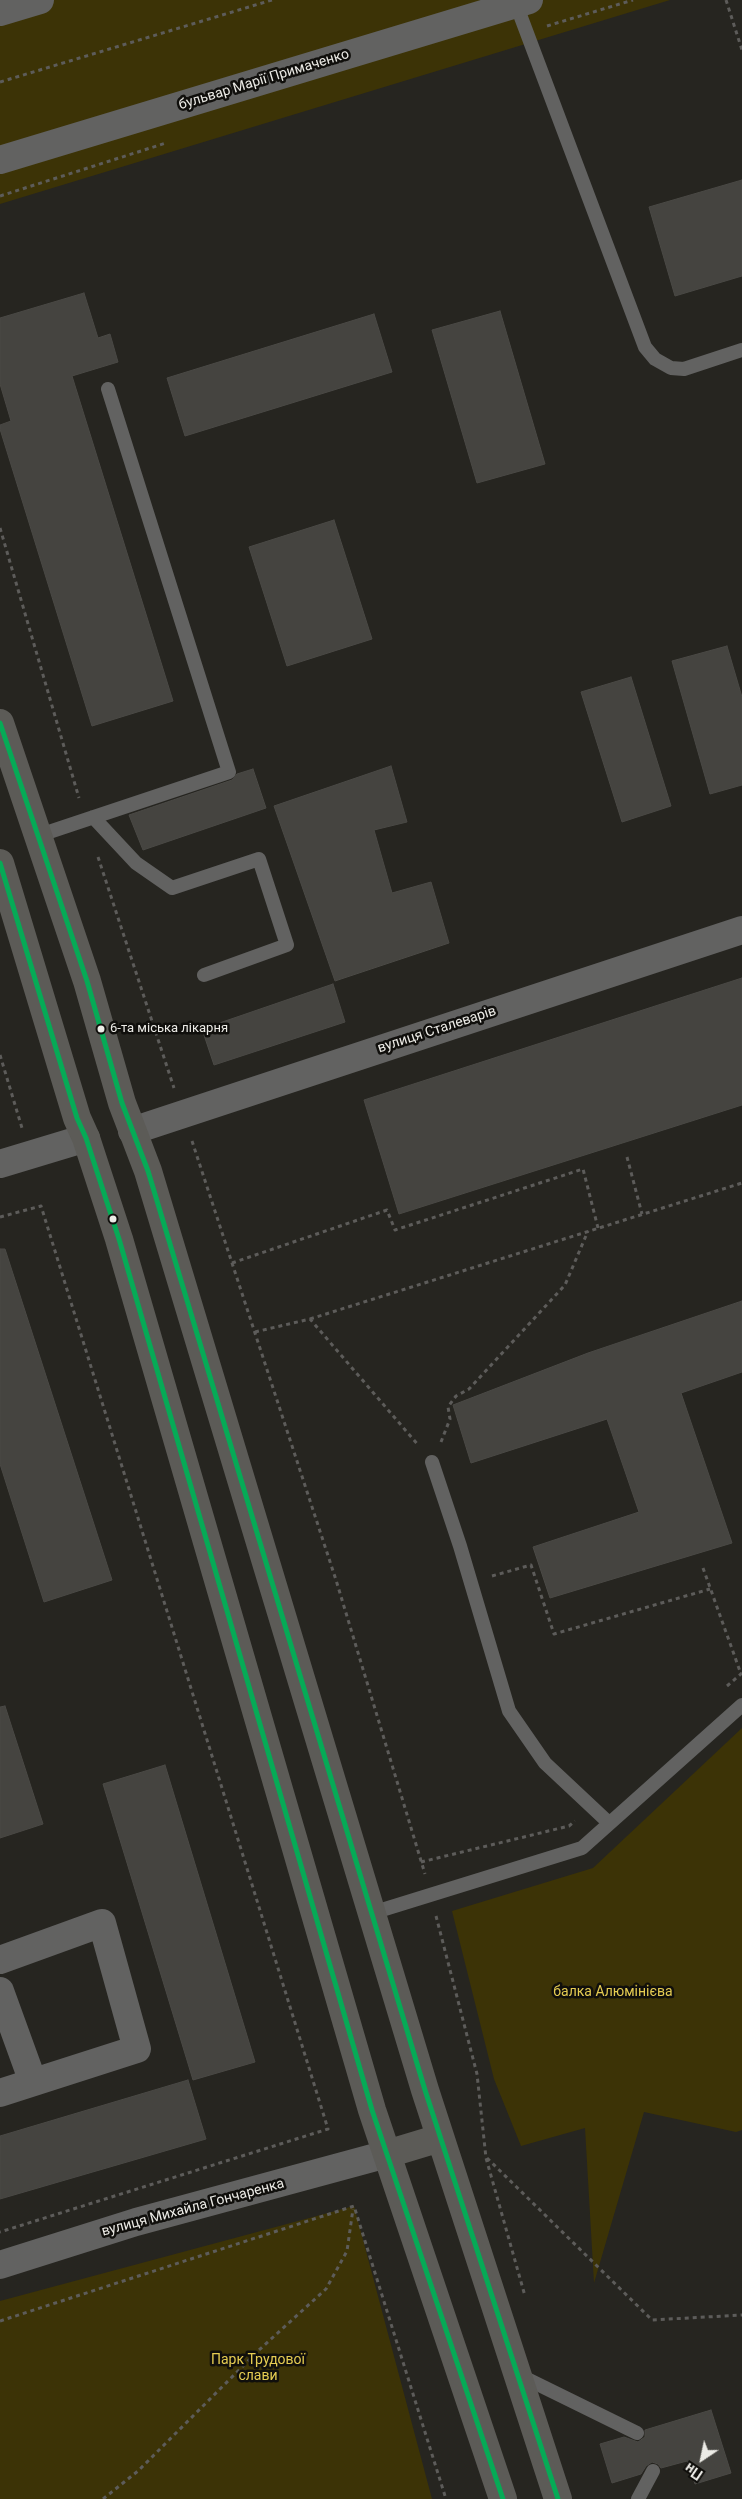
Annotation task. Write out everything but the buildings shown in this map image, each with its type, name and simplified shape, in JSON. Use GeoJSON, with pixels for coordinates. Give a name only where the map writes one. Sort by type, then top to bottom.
{"type":"FeatureCollection","features":[{"type":"Feature","properties":{"kind":"main road"},"geometry":{"type":"LineString","coordinates":[[0,723],[87,981],[122,1103],[148,1171],[440,2138],[558,2499]]}},
{"type":"Feature","properties":{"kind":"main road"},"geometry":{"type":"LineString","coordinates":[[0,863],[77,1118],[86,1138],[119,1240],[387,2154],[399,2185],[502,2499]]}},
{"type":"Feature","properties":{"kind":"main road"},"geometry":{"type":"LineString","coordinates":[[387,2154],[440,2138]]}},
{"type":"Feature","properties":{"kind":"street"},"geometry":{"type":"LineString","coordinates":[[6,7],[40,0]]}},
{"type":"Feature","properties":{"kind":"street","name":"бульвар Марії Примаченко"},"geometry":{"type":"LineString","coordinates":[[0,160],[522,2]]}},
{"type":"Feature","properties":{"kind":"street","name":"вулиця Сталеварів"},"geometry":{"type":"LineString","coordinates":[[132,1131],[742,930]]}},
{"type":"Feature","properties":{"kind":"street"},"geometry":{"type":"LineString","coordinates":[[0,1164],[86,1138]]}},
{"type":"Feature","properties":{"kind":"street"},"geometry":{"type":"LineString","coordinates":[[0,1960],[102,1923],[137,2048],[0,2093]]}},
{"type":"Feature","properties":{"kind":"street"},"geometry":{"type":"LineString","coordinates":[[0,1992],[32,2082]]}},
{"type":"Feature","properties":{"kind":"street","name":"вулиця Михайла Гончаренка"},"geometry":{"type":"LineString","coordinates":[[0,2264],[136,2222],[387,2154]]}},
{"type":"Feature","properties":{"kind":"lane"},"geometry":{"type":"LineString","coordinates":[[522,2],[645,347],[655,359],[671,368],[684,369],[742,350]]}},
{"type":"Feature","properties":{"kind":"lane"},"geometry":{"type":"LineString","coordinates":[[37,836],[229,772],[108,389]]}},
{"type":"Feature","properties":{"kind":"lane"},"geometry":{"type":"LineString","coordinates":[[92,817],[136,863],[172,888],[259,859],[287,945],[204,975]]}},
{"type":"Feature","properties":{"kind":"lane"},"geometry":{"type":"LineString","coordinates":[[432,1462],[508,1711],[544,1763],[609,1823]]}},
{"type":"Feature","properties":{"kind":"lane"},"geometry":{"type":"LineString","coordinates":[[372,1913],[582,1848],[742,1704]]}},
{"type":"Feature","properties":{"kind":"lane"},"geometry":{"type":"LineString","coordinates":[[518,2374],[637,2433]]}},
{"type":"Feature","properties":{"kind":"lane"},"geometry":{"type":"LineString","coordinates":[[638,2499],[653,2471]]}},
{"type":"Feature","properties":{"kind":"path"},"geometry":{"type":"LineString","coordinates":[[0,82],[272,0]]}},
{"type":"Feature","properties":{"kind":"path"},"geometry":{"type":"LineString","coordinates":[[726,0],[742,50]]}},
{"type":"Feature","properties":{"kind":"path"},"geometry":{"type":"LineString","coordinates":[[0,196],[176,139]]}},
{"type":"Feature","properties":{"kind":"path"},"geometry":{"type":"LineString","coordinates":[[0,1055],[24,1138]]}},
{"type":"Feature","properties":{"kind":"path"},"geometry":{"type":"LineString","coordinates":[[183,1114],[336,1580],[430,1895],[477,2074],[486,2158],[525,2297]]}},
{"type":"Feature","properties":{"kind":"path"},"geometry":{"type":"LineString","coordinates":[[627,1156],[642,1214]]}},
{"type":"Feature","properties":{"kind":"path"},"geometry":{"type":"LineString","coordinates":[[232,1263],[387,1210],[395,1230],[583,1169],[598,1228]]}},
{"type":"Feature","properties":{"kind":"path"},"geometry":{"type":"LineString","coordinates":[[255,1332],[310,1319],[742,1183]]}},
{"type":"Feature","properties":{"kind":"path"},"geometry":{"type":"LineString","coordinates":[[0,1218],[41,1206],[328,2129],[0,2232]]}},
{"type":"Feature","properties":{"kind":"path"},"geometry":{"type":"LineString","coordinates":[[310,1319],[432,1462],[450,1419],[448,1407],[456,1396],[470,1389],[564,1285],[588,1231]]}},
{"type":"Feature","properties":{"kind":"path"},"geometry":{"type":"LineString","coordinates":[[470,1583],[531,1565],[554,1634],[710,1589]]}},
{"type":"Feature","properties":{"kind":"path"},"geometry":{"type":"LineString","coordinates":[[703,1568],[741,1674]]}},
{"type":"Feature","properties":{"kind":"path"},"geometry":{"type":"LineString","coordinates":[[486,2158],[652,2320],[742,2315]]}},
{"type":"Feature","properties":{"kind":"path"},"geometry":{"type":"LineString","coordinates":[[0,2321],[354,2206]]}},
{"type":"Feature","properties":{"kind":"path"},"geometry":{"type":"LineString","coordinates":[[103,2499],[138,2471],[259,2350],[326,2289],[347,2251],[354,2206]]}},
{"type":"Feature","properties":{"kind":"path"},"geometry":{"type":"LineString","coordinates":[[354,2206],[446,2499]]}},
{"type":"Feature","properties":{"kind":"green space"},"geometry":{"type":"Polygon","coordinates":[[[0,0],[670,0],[0,204],[0,0]]]}},
{"type":"Feature","properties":{"kind":"green space","name":"балка Алюмінієва"},"geometry":{"type":"Polygon","coordinates":[[[742,1728],[742,2130],[736,2132],[644,2112],[594,2283],[585,2128],[521,2146],[494,2079],[452,1911],[593,1868],[742,1728]]]}},
{"type":"Feature","properties":{"kind":"green space","name":"Парк Трудової слави"},"geometry":{"type":"Polygon","coordinates":[[[354,2206],[432,2499],[0,2499],[0,2301],[354,2206]]]}},
{"type":"Feature","properties":{"kind":"transit line"},"geometry":{"type":"LineString","coordinates":[[0,723],[87,981],[122,1103],[148,1171],[425,2090],[558,2499]]}},
{"type":"Feature","properties":{"kind":"transit line"},"geometry":{"type":"LineString","coordinates":[[0,863],[77,1118],[86,1138],[119,1239],[372,2110],[503,2499]]}},
{"type":"Feature","properties":{"kind":"place","name":"6-та міська лікарня"},"geometry":{"type":"Point","coordinates":[101,1029]}}]}
